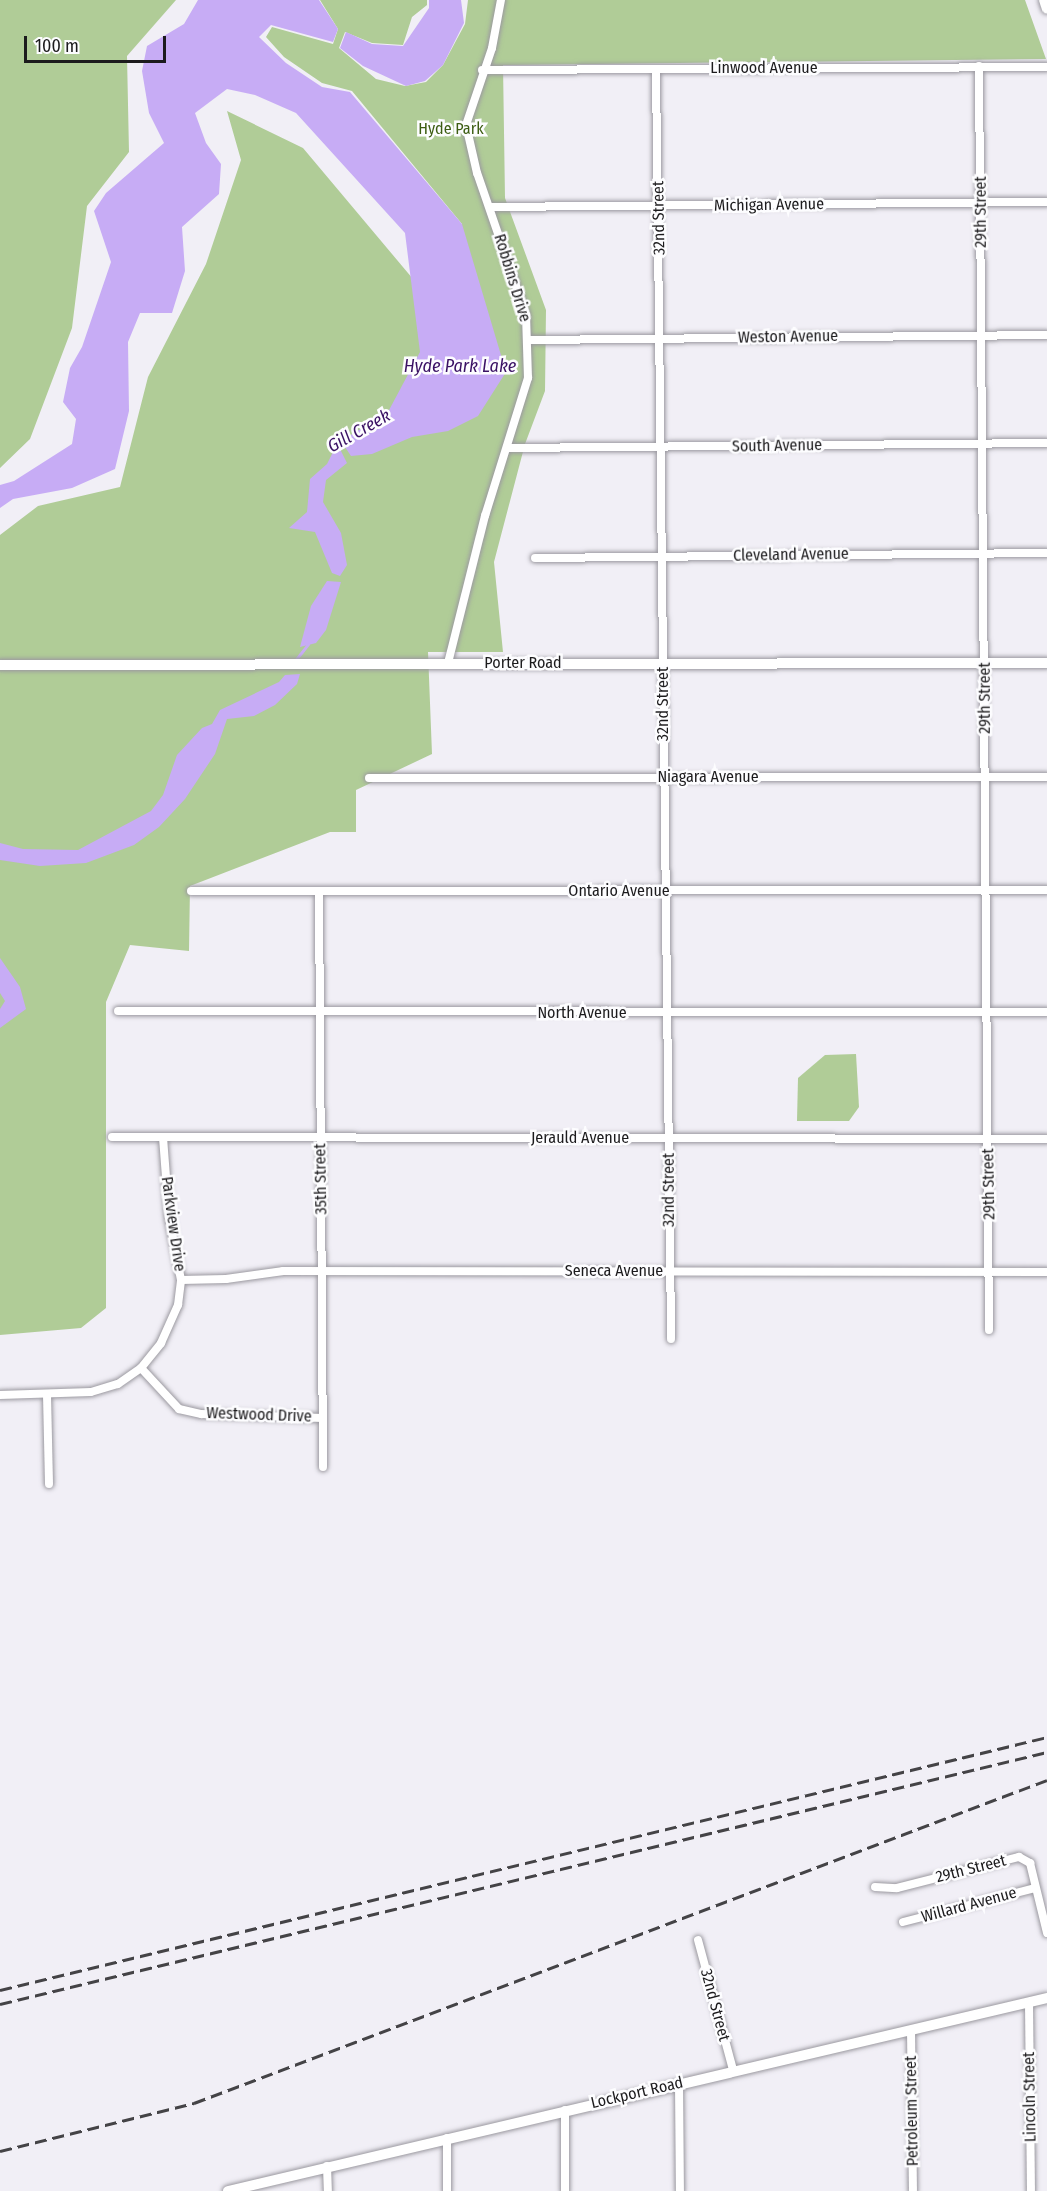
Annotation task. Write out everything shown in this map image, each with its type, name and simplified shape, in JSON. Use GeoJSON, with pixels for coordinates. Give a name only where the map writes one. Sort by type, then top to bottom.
{"type":"FeatureCollection","features":[{"type":"Feature","properties":{"kind":"main road"},"geometry":{"type":"LineString","coordinates":[[1044,0],[1047,9]]}},
{"type":"Feature","properties":{"kind":"main road","name":"Porter Road"},"geometry":{"type":"LineString","coordinates":[[0,665],[1047,663]]}},
{"type":"Feature","properties":{"kind":"main road","name":"Lockport Road"},"geometry":{"type":"LineString","coordinates":[[228,2191],[733,2070],[1047,1998]]}},
{"type":"Feature","properties":{"kind":"street","name":"Robbins Drive"},"geometry":{"type":"LineString","coordinates":[[448,663],[528,378],[529,340],[526,315],[466,125],[482,69],[492,48],[501,0]]}},
{"type":"Feature","properties":{"kind":"street","name":"29th Street"},"geometry":{"type":"LineString","coordinates":[[979,66],[986,662],[984,777],[987,890],[989,1330]]}},
{"type":"Feature","properties":{"kind":"street","name":"Linwood Avenue"},"geometry":{"type":"LineString","coordinates":[[482,69],[1047,67]]}},
{"type":"Feature","properties":{"kind":"street","name":"32nd Street"},"geometry":{"type":"LineString","coordinates":[[656,69],[671,1339]]}},
{"type":"Feature","properties":{"kind":"street","name":"Michigan Avenue"},"geometry":{"type":"LineString","coordinates":[[491,207],[1047,202]]}},
{"type":"Feature","properties":{"kind":"street","name":"Weston Avenue"},"geometry":{"type":"LineString","coordinates":[[529,340],[1047,335]]}},
{"type":"Feature","properties":{"kind":"street","name":"South Avenue"},"geometry":{"type":"LineString","coordinates":[[507,448],[1047,443]]}},
{"type":"Feature","properties":{"kind":"street","name":"Cleveland Avenue"},"geometry":{"type":"LineString","coordinates":[[535,558],[1047,553]]}},
{"type":"Feature","properties":{"kind":"street","name":"Niagara Avenue"},"geometry":{"type":"LineString","coordinates":[[369,778],[1047,777]]}},
{"type":"Feature","properties":{"kind":"street","name":"Ontario Avenue"},"geometry":{"type":"LineString","coordinates":[[191,891],[1047,890]]}},
{"type":"Feature","properties":{"kind":"street","name":"35th Street"},"geometry":{"type":"LineString","coordinates":[[319,891],[318,1013],[323,1467]]}},
{"type":"Feature","properties":{"kind":"street","name":"North Avenue"},"geometry":{"type":"LineString","coordinates":[[118,1011],[1047,1012]]}},
{"type":"Feature","properties":{"kind":"street","name":"Jerauld Avenue"},"geometry":{"type":"LineString","coordinates":[[112,1137],[1047,1138]]}},
{"type":"Feature","properties":{"kind":"street","name":"Parkview Drive"},"geometry":{"type":"LineString","coordinates":[[0,1395],[91,1392],[118,1384],[141,1368],[161,1344],[178,1305],[181,1280],[169,1217],[163,1137]]}},
{"type":"Feature","properties":{"kind":"street","name":"Seneca Avenue"},"geometry":{"type":"LineString","coordinates":[[181,1280],[322,1271],[1047,1272]]}},
{"type":"Feature","properties":{"kind":"street","name":"Westwood Drive"},"geometry":{"type":"LineString","coordinates":[[141,1368],[179,1409],[201,1414],[323,1418]]}},
{"type":"Feature","properties":{"kind":"street"},"geometry":{"type":"LineString","coordinates":[[47,1395],[49,1484]]}},
{"type":"Feature","properties":{"kind":"street","name":"29th Street"},"geometry":{"type":"LineString","coordinates":[[875,1887],[897,1888],[1019,1857],[1030,1863],[1047,1933]]}},
{"type":"Feature","properties":{"kind":"street","name":"Willard Avenue"},"geometry":{"type":"LineString","coordinates":[[903,1922],[1035,1888]]}},
{"type":"Feature","properties":{"kind":"street","name":"32nd Street"},"geometry":{"type":"LineString","coordinates":[[698,1940],[733,2070]]}},
{"type":"Feature","properties":{"kind":"street","name":"Lincoln Street"},"geometry":{"type":"LineString","coordinates":[[1029,2003],[1031,2191]]}},
{"type":"Feature","properties":{"kind":"street","name":"Petroleum Street"},"geometry":{"type":"LineString","coordinates":[[910,2030],[913,2191]]}},
{"type":"Feature","properties":{"kind":"street"},"geometry":{"type":"LineString","coordinates":[[679,2084],[680,2191]]}},
{"type":"Feature","properties":{"kind":"street"},"geometry":{"type":"LineString","coordinates":[[565,2110],[565,2191]]}},
{"type":"Feature","properties":{"kind":"street"},"geometry":{"type":"LineString","coordinates":[[447,2138],[447,2191]]}},
{"type":"Feature","properties":{"kind":"street"},"geometry":{"type":"LineString","coordinates":[[327,2166],[328,2191]]}},
{"type":"Feature","properties":{"kind":"green space"},"geometry":{"type":"Polygon","coordinates":[[[0,0],[176,0],[127,56],[129,152],[87,206],[72,328],[30,439],[0,468],[0,0]]]}},
{"type":"Feature","properties":{"kind":"green space","name":"Hyde Park"},"geometry":{"type":"Polygon","coordinates":[[[320,0],[427,0],[427,5],[412,17],[403,45],[372,43],[345,32],[339,48],[376,79],[405,86],[426,82],[443,65],[465,24],[468,0],[1025,0],[1046,59],[503,65],[505,198],[546,310],[545,391],[525,444],[494,562],[503,652],[428,652],[432,754],[356,790],[356,832],[330,832],[190,886],[189,951],[130,945],[106,1002],[106,1308],[81,1328],[0,1335],[0,535],[38,506],[120,487],[148,377],[206,264],[241,160],[227,111],[303,148],[434,304],[462,224],[352,91],[322,83],[284,57],[266,37],[272,27],[333,44],[338,29],[320,0]]]}},
{"type":"Feature","properties":{"kind":"green space"},"geometry":{"type":"Polygon","coordinates":[[[856,1054],[859,1107],[849,1121],[797,1121],[798,1078],[825,1055],[856,1054]]]}},
{"type":"Feature","properties":{"kind":"water","name":"Hyde Park Lake"},"geometry":{"type":"Polygon","coordinates":[[[198,0],[319,0],[338,29],[333,42],[271,25],[259,37],[286,63],[322,87],[350,92],[462,224],[506,372],[478,416],[448,431],[412,437],[372,454],[351,456],[341,441],[388,412],[420,352],[405,233],[296,113],[255,95],[227,89],[195,113],[206,143],[221,164],[219,194],[182,227],[185,271],[172,313],[140,313],[128,342],[129,411],[115,469],[72,488],[13,499],[0,508],[0,485],[14,481],[72,444],[76,419],[63,402],[70,368],[82,347],[111,262],[94,211],[106,193],[164,143],[149,113],[142,71],[147,46],[184,24],[198,0]]]}},
{"type":"Feature","properties":{"kind":"water"},"geometry":{"type":"Polygon","coordinates":[[[429,0],[461,0],[464,23],[443,65],[425,81],[406,86],[363,66],[340,48],[346,32],[372,44],[403,46],[429,8],[429,0]]]}},
{"type":"Feature","properties":{"kind":"water"},"geometry":{"type":"Polygon","coordinates":[[[340,449],[347,463],[326,480],[323,502],[341,533],[347,565],[340,576],[332,573],[315,532],[289,528],[307,512],[310,479],[327,464],[334,450],[340,449]]]}},
{"type":"Feature","properties":{"kind":"water"},"geometry":{"type":"Polygon","coordinates":[[[327,581],[341,582],[326,630],[316,643],[300,647],[311,606],[327,581]]]}},
{"type":"Feature","properties":{"kind":"water"},"geometry":{"type":"Polygon","coordinates":[[[300,674],[297,684],[275,705],[254,716],[227,719],[215,754],[185,799],[159,827],[134,845],[86,863],[40,866],[0,860],[0,843],[23,849],[78,850],[151,811],[163,795],[177,755],[202,728],[212,724],[220,710],[279,682],[285,675],[300,674]]]}},
{"type":"Feature","properties":{"kind":"water"},"geometry":{"type":"Polygon","coordinates":[[[0,958],[20,987],[26,1009],[0,1028],[0,1009],[5,1001],[0,993],[0,958]]]}},
{"type":"Feature","properties":{"kind":"waterway","name":"Gill Creek"},"geometry":{"type":"LineString","coordinates":[[294,662],[308,644]]}},
{"type":"Feature","properties":{"kind":"railway"},"geometry":{"type":"LineString","coordinates":[[0,1990],[1047,1737]]}},
{"type":"Feature","properties":{"kind":"railway"},"geometry":{"type":"LineString","coordinates":[[0,2004],[1047,1752]]}},
{"type":"Feature","properties":{"kind":"railway"},"geometry":{"type":"LineString","coordinates":[[0,2151],[194,2103],[1047,1780]]}}]}
